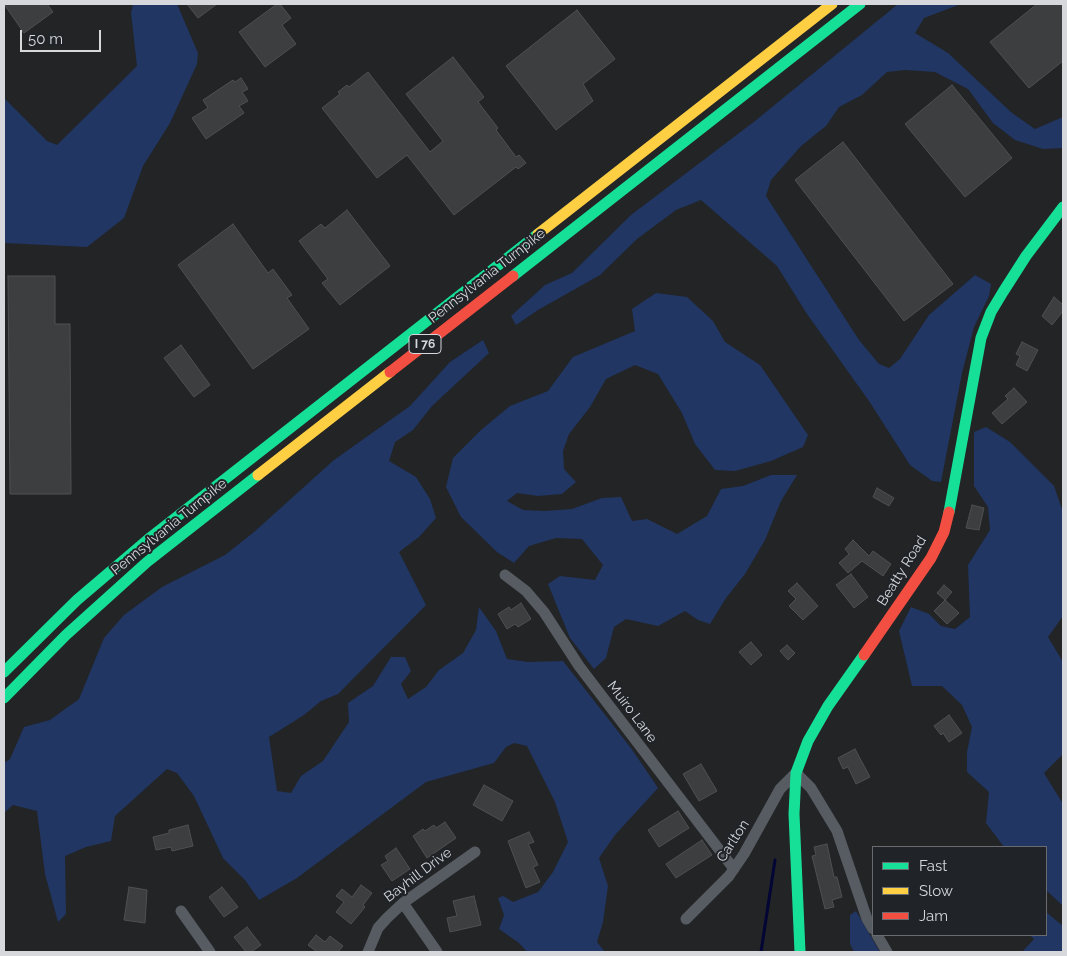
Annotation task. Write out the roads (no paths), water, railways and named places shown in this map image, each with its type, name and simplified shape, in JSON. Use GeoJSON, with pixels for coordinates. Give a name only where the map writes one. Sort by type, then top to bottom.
{"type":"FeatureCollection","features":[{"type":"Feature","properties":{"kind":"main road","name":"Pennsylvania Turnpike"},"geometry":{"type":"LineString","coordinates":[[4,672],[77,600],[151,537],[832,4]]}},
{"type":"Feature","properties":{"kind":"main road","name":"Pennsylvania Turnpike"},"geometry":{"type":"LineString","coordinates":[[4,698],[66,635],[147,562],[860,4]]}},
{"type":"Feature","properties":{"kind":"main road","name":"Beatty Road"},"geometry":{"type":"LineString","coordinates":[[800,952],[794,814],[796,773],[808,741],[828,706],[912,588],[931,558],[944,532],[952,502],[981,338],[991,312],[1026,256],[1063,207]]}},
{"type":"Feature","properties":{"kind":"street","name":"Muiro Lane"},"geometry":{"type":"LineString","coordinates":[[505,575],[526,591],[544,612],[579,666],[734,869]]}},
{"type":"Feature","properties":{"kind":"street","name":"Carlton"},"geometry":{"type":"LineString","coordinates":[[686,918],[734,869],[762,824],[780,788],[796,773]]}},
{"type":"Feature","properties":{"kind":"street"},"geometry":{"type":"LineString","coordinates":[[796,773],[811,788],[837,831],[872,927]]}},
{"type":"Feature","properties":{"kind":"street","name":"Bayhill Drive"},"geometry":{"type":"LineString","coordinates":[[368,952],[378,928],[403,903],[475,852]]}},
{"type":"Feature","properties":{"kind":"street"},"geometry":{"type":"LineString","coordinates":[[403,903],[438,952]]}},
{"type":"Feature","properties":{"kind":"street"},"geometry":{"type":"LineString","coordinates":[[181,911],[210,952]]}},
{"type":"Feature","properties":{"kind":"street"},"geometry":{"type":"LineString","coordinates":[[877,936],[887,952]]}},
{"type":"Feature","properties":{"kind":"waterway"},"geometry":{"type":"LineString","coordinates":[[761,952],[775,860]]}}]}
